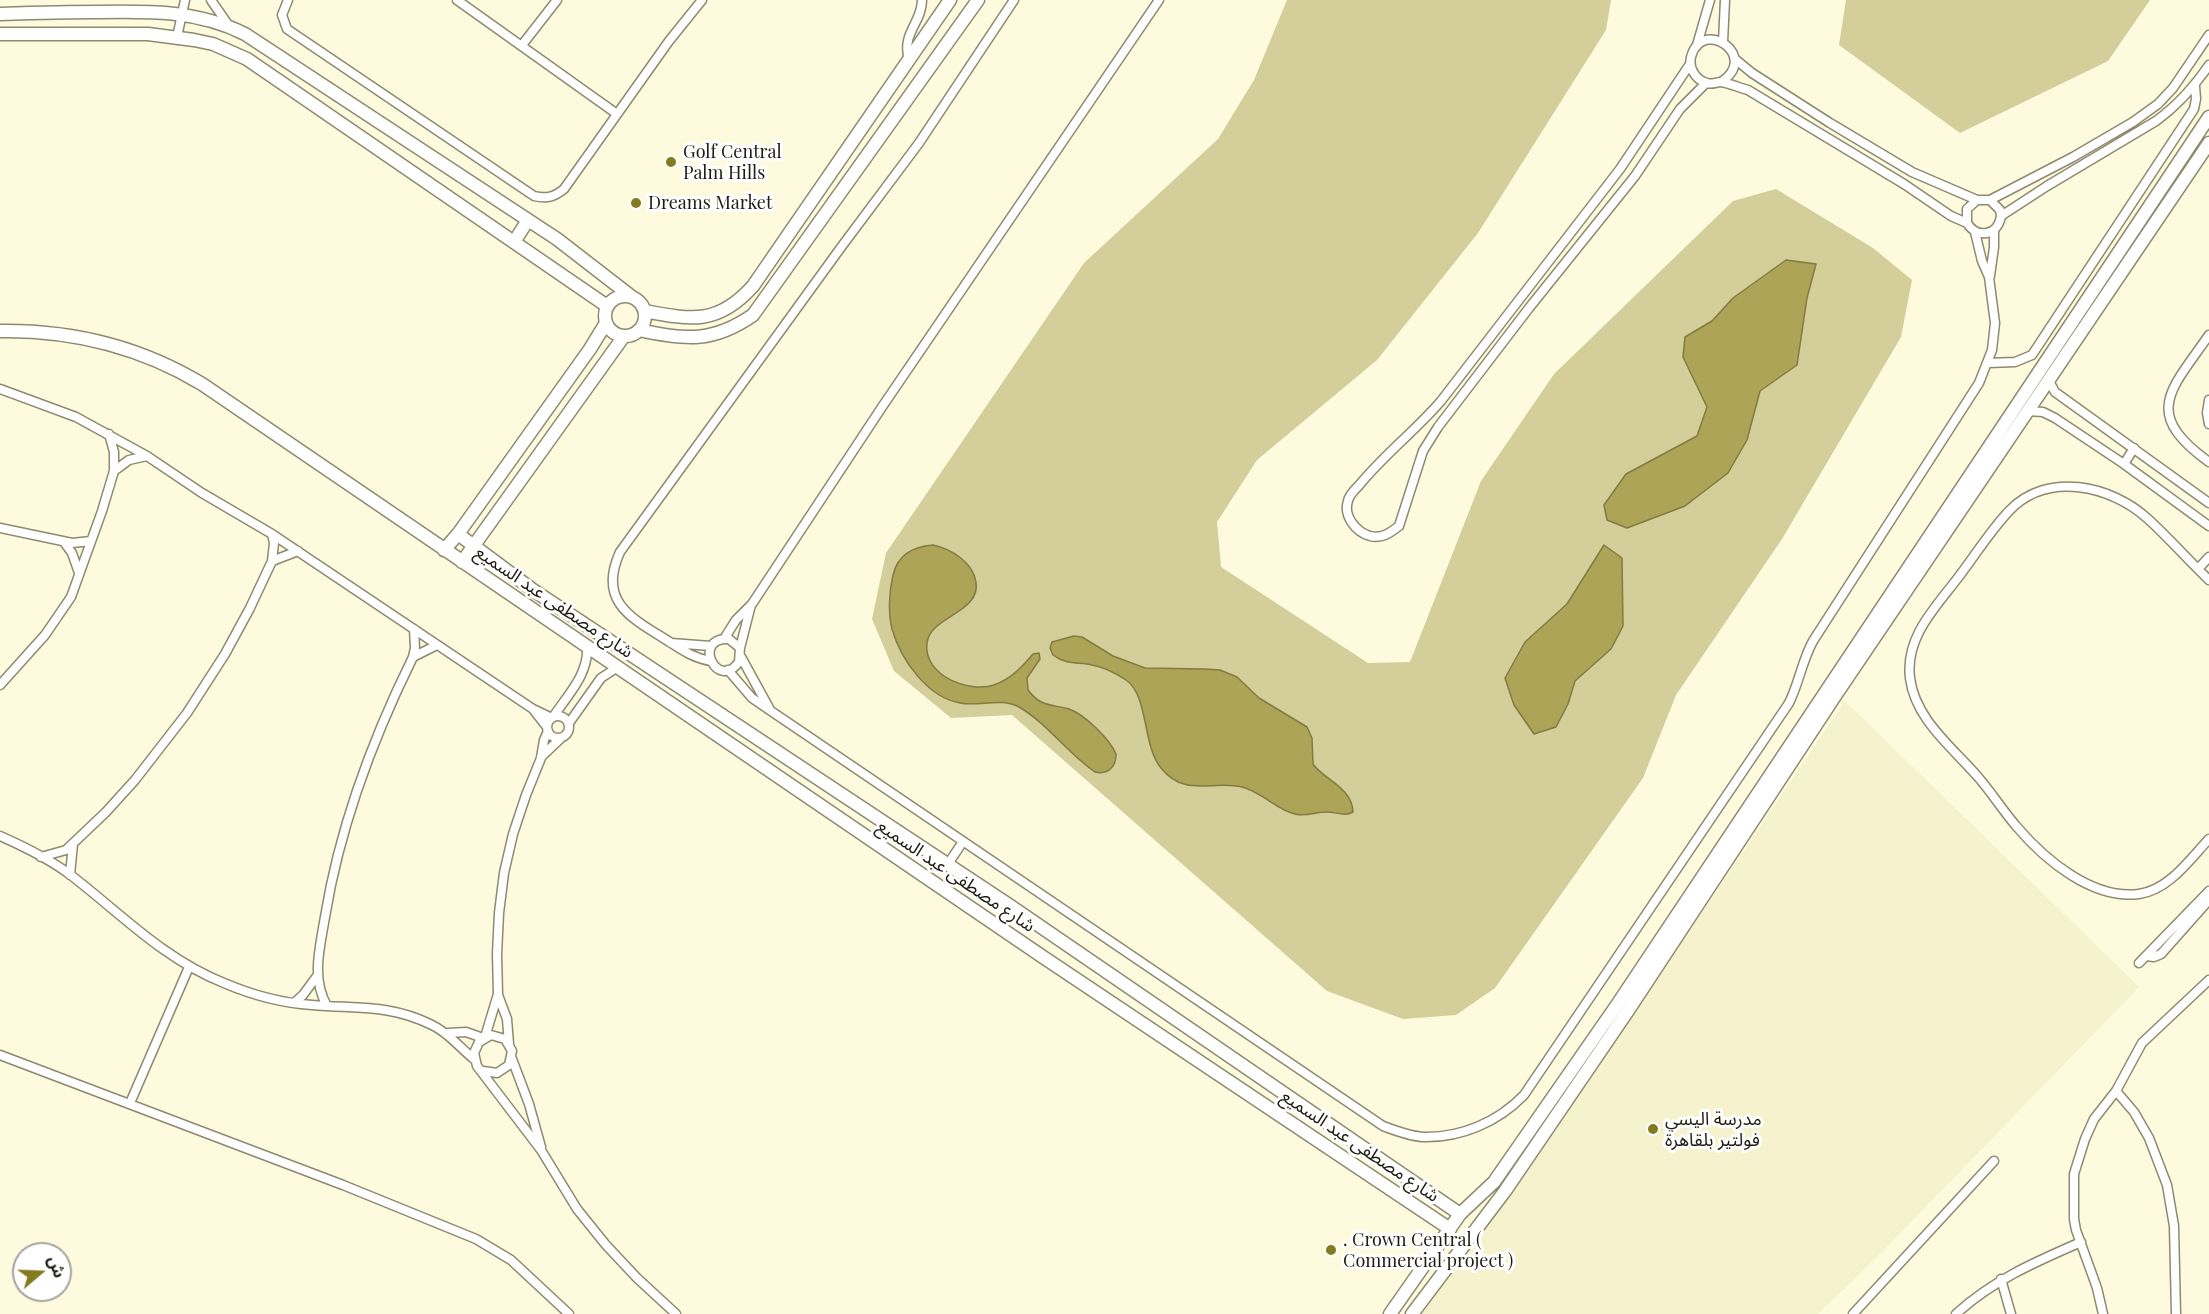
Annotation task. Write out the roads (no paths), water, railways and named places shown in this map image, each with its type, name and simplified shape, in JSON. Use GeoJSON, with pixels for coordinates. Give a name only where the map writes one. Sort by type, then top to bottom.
{"type":"FeatureCollection","features":[{"type":"Feature","properties":{"kind":"street"},"geometry":{"type":"LineString","coordinates":[[177,37],[185,0]]}},
{"type":"Feature","properties":{"kind":"street"},"geometry":{"type":"LineString","coordinates":[[211,0],[229,26]]}},
{"type":"Feature","properties":{"kind":"street"},"geometry":{"type":"LineString","coordinates":[[288,0],[282,15],[287,29],[534,196],[545,198],[556,196],[564,189],[677,29],[702,0]]}},
{"type":"Feature","properties":{"kind":"street"},"geometry":{"type":"LineString","coordinates":[[457,0],[617,114]]}},
{"type":"Feature","properties":{"kind":"street"},"geometry":{"type":"LineString","coordinates":[[522,45],[557,0]]}},
{"type":"Feature","properties":{"kind":"street"},"geometry":{"type":"LineString","coordinates":[[909,60],[906,49],[908,38],[920,11],[922,0]]}},
{"type":"Feature","properties":{"kind":"street"},"geometry":{"type":"LineString","coordinates":[[645,312],[689,319],[708,317],[726,311],[741,300],[753,286],[950,0]]}},
{"type":"Feature","properties":{"kind":"street"},"geometry":{"type":"LineString","coordinates":[[639,330],[670,336],[714,335],[735,327],[753,315],[978,0]]}},
{"type":"Feature","properties":{"kind":"street"},"geometry":{"type":"LineString","coordinates":[[752,604],[736,666],[728,670],[718,669],[711,662],[692,657],[631,618],[619,604],[612,580],[612,568],[620,552],[918,143],[1014,0]]}},
{"type":"Feature","properties":{"kind":"street"},"geometry":{"type":"LineString","coordinates":[[724,639],[736,620],[752,604],[882,407],[1159,0]]}},
{"type":"Feature","properties":{"kind":"street"},"geometry":{"type":"LineString","coordinates":[[1706,83],[1680,109],[1635,176],[1529,308],[1438,427],[1423,452],[1399,526],[1381,537],[1360,532],[1350,520],[1347,502],[1351,495],[1382,459],[1425,420],[1620,169],[1690,64],[1710,0]]}},
{"type":"Feature","properties":{"kind":"street"},"geometry":{"type":"LineString","coordinates":[[1723,42],[1725,0]]}},
{"type":"Feature","properties":{"kind":"street"},"geometry":{"type":"LineString","coordinates":[[0,14],[150,11],[182,14],[229,26],[557,239],[641,303],[645,312],[645,320],[639,330],[635,334],[624,336],[613,332],[606,323],[607,306],[620,296],[632,297]]}},
{"type":"Feature","properties":{"kind":"street"},"geometry":{"type":"LineString","coordinates":[[0,34],[148,34],[213,44],[247,58],[607,306]]}},
{"type":"Feature","properties":{"kind":"street"},"geometry":{"type":"LineString","coordinates":[[1697,45],[1710,39],[1723,42],[1729,46],[1735,58],[1752,73],[1912,172],[1977,200],[1990,200],[2073,157],[2133,122],[2158,104],[2173,88],[2209,35]]}},
{"type":"Feature","properties":{"kind":"street"},"geometry":{"type":"LineString","coordinates":[[1721,82],[1732,73],[1735,58]]}},
{"type":"Feature","properties":{"kind":"street"},"geometry":{"type":"LineString","coordinates":[[728,670],[747,694],[771,711],[962,843],[1383,1126],[1421,1137],[1442,1136],[1482,1125],[1513,1107],[1524,1095],[1789,703],[1797,688],[1807,652],[1813,641],[1973,393],[1992,350],[1995,323],[1989,277],[1982,261],[1975,232],[1967,223],[1748,90],[1721,82],[1706,83],[1695,76],[1690,64]]}},
{"type":"Feature","properties":{"kind":"street"},"geometry":{"type":"LineString","coordinates":[[2001,216],[2156,121],[2195,86],[2209,65]]}},
{"type":"Feature","properties":{"kind":"street"},"geometry":{"type":"LineString","coordinates":[[1988,363],[2015,362],[2032,355],[2194,109],[2195,86]]}},
{"type":"Feature","properties":{"kind":"street"},"geometry":{"type":"LineString","coordinates":[[1390,1314],[1460,1214],[1494,1182],[1610,1014],[2209,117]]}},
{"type":"Feature","properties":{"kind":"street"},"geometry":{"type":"LineString","coordinates":[[869,118],[874,124],[886,130]]}},
{"type":"Feature","properties":{"kind":"street"},"geometry":{"type":"LineString","coordinates":[[1412,1314],[1505,1191],[2048,379],[2209,143]]}},
{"type":"Feature","properties":{"kind":"street"},"geometry":{"type":"LineString","coordinates":[[1904,184],[1912,172]]}},
{"type":"Feature","properties":{"kind":"street"},"geometry":{"type":"LineString","coordinates":[[1967,223],[1967,209],[1977,200]]}},
{"type":"Feature","properties":{"kind":"street"},"geometry":{"type":"LineString","coordinates":[[1975,232],[1984,234],[1998,227],[2000,210],[1990,200]]}},
{"type":"Feature","properties":{"kind":"street"},"geometry":{"type":"LineString","coordinates":[[514,242],[528,220]]}},
{"type":"Feature","properties":{"kind":"street"},"geometry":{"type":"LineString","coordinates":[[1989,277],[1995,247],[1994,231]]}},
{"type":"Feature","properties":{"kind":"street"},"geometry":{"type":"LineString","coordinates":[[1519,299],[1529,308]]}},
{"type":"Feature","properties":{"kind":"street"},"geometry":{"type":"LineString","coordinates":[[444,550],[458,534],[590,349],[606,323]]}},
{"type":"Feature","properties":{"kind":"street","name":"شارع مصطفى عبد السميع"},"geometry":{"type":"LineString","coordinates":[[0,331],[49,332],[88,338],[126,348],[165,364],[202,384],[999,928],[1450,1229]]}},
{"type":"Feature","properties":{"kind":"street"},"geometry":{"type":"LineString","coordinates":[[2209,335],[2172,388],[2168,404],[2170,422],[2182,441],[2209,462]]}},
{"type":"Feature","properties":{"kind":"street"},"geometry":{"type":"LineString","coordinates":[[462,562],[624,336]]}},
{"type":"Feature","properties":{"kind":"street"},"geometry":{"type":"LineString","coordinates":[[2048,379],[2055,392],[2209,503]]}},
{"type":"Feature","properties":{"kind":"street"},"geometry":{"type":"LineString","coordinates":[[0,389],[51,407],[109,434],[147,456],[202,493],[298,551],[533,709],[553,717],[562,717],[568,723]]}},
{"type":"Feature","properties":{"kind":"street"},"geometry":{"type":"LineString","coordinates":[[2209,400],[2207,413],[2209,424]]}},
{"type":"Feature","properties":{"kind":"street"},"geometry":{"type":"LineString","coordinates":[[2027,411],[2043,412],[2055,418],[2124,464],[2209,526]]}},
{"type":"Feature","properties":{"kind":"street"},"geometry":{"type":"LineString","coordinates":[[1,682],[45,635],[71,597],[114,471],[114,452],[109,434]]}},
{"type":"Feature","properties":{"kind":"street"},"geometry":{"type":"LineString","coordinates":[[2124,464],[2134,448]]}},
{"type":"Feature","properties":{"kind":"street"},"geometry":{"type":"LineString","coordinates":[[114,471],[129,460],[147,456]]}},
{"type":"Feature","properties":{"kind":"street"},"geometry":{"type":"LineString","coordinates":[[2209,579],[2147,518],[2118,498],[2086,487],[2059,486],[2033,492],[2010,510],[1924,621],[1912,647],[1909,676],[1914,697],[1924,717],[1980,779],[2018,829],[2056,864],[2089,886],[2114,894],[2141,894],[2169,881],[2209,839]]}},
{"type":"Feature","properties":{"kind":"street"},"geometry":{"type":"LineString","coordinates":[[0,528],[64,542],[92,541]]}},
{"type":"Feature","properties":{"kind":"street"},"geometry":{"type":"LineString","coordinates":[[41,857],[58,854],[73,844],[135,780],[187,713],[225,654],[272,561],[274,552],[272,534]]}},
{"type":"Feature","properties":{"kind":"street","name":"شارع مصطفى عبد السميع"},"geometry":{"type":"LineString","coordinates":[[458,534],[568,613],[1009,905],[1460,1214]]}},
{"type":"Feature","properties":{"kind":"street"},"geometry":{"type":"LineString","coordinates":[[64,542],[76,560],[79,575]]}},
{"type":"Feature","properties":{"kind":"street"},"geometry":{"type":"LineString","coordinates":[[272,561],[298,551]]}},
{"type":"Feature","properties":{"kind":"street"},"geometry":{"type":"LineString","coordinates":[[2198,569],[2209,557]]}},
{"type":"Feature","properties":{"kind":"street"},"geometry":{"type":"LineString","coordinates":[[327,1006],[322,997],[317,975],[328,901],[343,833],[373,744],[413,657],[416,648],[414,629]]}},
{"type":"Feature","properties":{"kind":"street"},"geometry":{"type":"LineString","coordinates":[[711,662],[709,651],[715,642],[724,639],[733,641],[771,711]]}},
{"type":"Feature","properties":{"kind":"street"},"geometry":{"type":"LineString","coordinates":[[671,643],[711,646]]}},
{"type":"Feature","properties":{"kind":"street"},"geometry":{"type":"LineString","coordinates":[[413,657],[438,645]]}},
{"type":"Feature","properties":{"kind":"street"},"geometry":{"type":"LineString","coordinates":[[474,1059],[475,1047],[484,1037],[498,994],[498,923],[504,873],[523,805],[541,758],[547,729],[585,669],[588,657],[587,647]]}},
{"type":"Feature","properties":{"kind":"street"},"geometry":{"type":"LineString","coordinates":[[541,758],[568,733],[568,723],[601,678],[618,667]]}},
{"type":"Feature","properties":{"kind":"street"},"geometry":{"type":"LineString","coordinates":[[533,709],[552,737],[560,739]]}},
{"type":"Feature","properties":{"kind":"street"},"geometry":{"type":"LineString","coordinates":[[0,836],[70,875],[125,921],[189,967],[222,983],[258,995],[294,1003],[363,1006],[397,1012],[431,1024],[448,1033],[474,1059],[494,1089],[542,1150],[577,1209],[606,1245],[676,1314]]}},
{"type":"Feature","properties":{"kind":"street"},"geometry":{"type":"LineString","coordinates":[[948,864],[962,843]]}},
{"type":"Feature","properties":{"kind":"street"},"geometry":{"type":"LineString","coordinates":[[70,875],[73,844]]}},
{"type":"Feature","properties":{"kind":"street"},"geometry":{"type":"LineString","coordinates":[[2209,891],[2143,960],[2161,954],[2209,900]]}},
{"type":"Feature","properties":{"kind":"street"},"geometry":{"type":"LineString","coordinates":[[999,928],[1011,919],[1009,905]]}},
{"type":"Feature","properties":{"kind":"street"},"geometry":{"type":"LineString","coordinates":[[1042,957],[1044,944],[1057,939]]}},
{"type":"Feature","properties":{"kind":"street"},"geometry":{"type":"LineString","coordinates":[[130,1104],[189,967]]}},
{"type":"Feature","properties":{"kind":"street"},"geometry":{"type":"LineString","coordinates":[[294,1003],[307,991],[317,975]]}},
{"type":"Feature","properties":{"kind":"street"},"geometry":{"type":"LineString","coordinates":[[2103,1314],[2093,1274],[2080,1242],[2074,1219],[2074,1174],[2094,1119],[2116,1091],[2142,1043],[2209,981]]}},
{"type":"Feature","properties":{"kind":"street"},"geometry":{"type":"LineString","coordinates":[[498,994],[507,1019],[512,1059],[530,1104],[542,1150]]}},
{"type":"Feature","properties":{"kind":"street"},"geometry":{"type":"LineString","coordinates":[[448,1033],[466,1032],[484,1037],[498,1036],[509,1044]]}},
{"type":"Feature","properties":{"kind":"street"},"geometry":{"type":"LineString","coordinates":[[0,1055],[476,1239],[511,1260],[569,1314]]}},
{"type":"Feature","properties":{"kind":"street"},"geometry":{"type":"LineString","coordinates":[[483,1071],[490,1073],[504,1071],[512,1059]]}},
{"type":"Feature","properties":{"kind":"street"},"geometry":{"type":"LineString","coordinates":[[2116,1091],[2144,1127],[2167,1185],[2174,1226],[2176,1314]]}},
{"type":"Feature","properties":{"kind":"street"},"geometry":{"type":"LineString","coordinates":[[1853,1314],[1994,1161]]}},
{"type":"Feature","properties":{"kind":"street"},"geometry":{"type":"LineString","coordinates":[[1956,1314],[2001,1279],[2080,1242]]}},
{"type":"Feature","properties":{"kind":"street"},"geometry":{"type":"LineString","coordinates":[[2001,1279],[2011,1314]]}},
{"type":"Feature","properties":{"kind":"place","name":"Golf Central Palm Hills"},"geometry":{"type":"Point","coordinates":[671,162]}},
{"type":"Feature","properties":{"kind":"place","name":"Dreams Market"},"geometry":{"type":"Point","coordinates":[636,203]}},
{"type":"Feature","properties":{"kind":"place","name":"مدرسة اليسي فولتير بلقاهرة"},"geometry":{"type":"Point","coordinates":[1653,1129]}},
{"type":"Feature","properties":{"kind":"place","name":". Crown Central ( Commercial project )"},"geometry":{"type":"Point","coordinates":[1331,1250]}}]}
